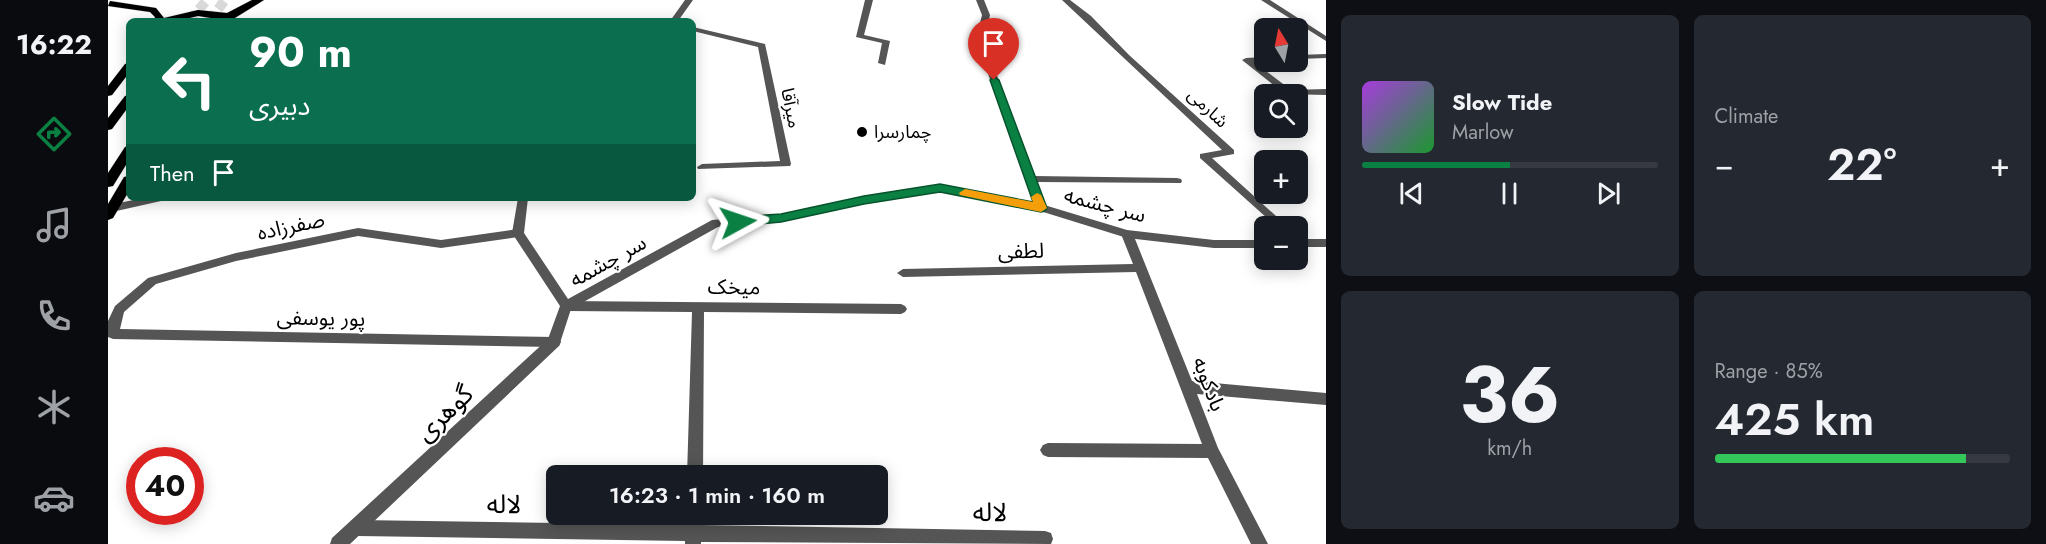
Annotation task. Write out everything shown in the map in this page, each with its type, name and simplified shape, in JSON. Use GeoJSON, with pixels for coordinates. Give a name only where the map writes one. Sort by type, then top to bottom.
{"type":"FeatureCollection","features":[{"type":"Feature","properties":{"kind":"main road"},"geometry":{"type":"LineString","coordinates":[[109,4],[152,0]]}},
{"type":"Feature","properties":{"kind":"main road"},"geometry":{"type":"LineString","coordinates":[[177,18],[198,13],[226,18],[259,0]]}},
{"type":"Feature","properties":{"kind":"main road"},"geometry":{"type":"LineString","coordinates":[[109,4],[153,10],[160,18]]}},
{"type":"Feature","properties":{"kind":"main road"},"geometry":{"type":"LineString","coordinates":[[108,93],[126,70]]}},
{"type":"Feature","properties":{"kind":"main road"},"geometry":{"type":"LineString","coordinates":[[108,126],[126,102]]}},
{"type":"Feature","properties":{"kind":"main road"},"geometry":{"type":"LineString","coordinates":[[108,183],[126,155]]}},
{"type":"Feature","properties":{"kind":"main road"},"geometry":{"type":"LineString","coordinates":[[110,212],[126,185]]}},
{"type":"Feature","properties":{"kind":"street"},"geometry":{"type":"LineString","coordinates":[[676,18],[689,0]]}},
{"type":"Feature","properties":{"kind":"street"},"geometry":{"type":"LineString","coordinates":[[869,0],[860,37],[886,41],[882,63]]}},
{"type":"Feature","properties":{"kind":"street"},"geometry":{"type":"LineString","coordinates":[[980,0],[986,15],[980,40],[1041,208]]}},
{"type":"Feature","properties":{"kind":"street","name":"شارمی"},"geometry":{"type":"LineString","coordinates":[[1066,0],[1230,152],[1204,156],[1271,216]]}},
{"type":"Feature","properties":{"kind":"street"},"geometry":{"type":"LineString","coordinates":[[1265,0],[1326,39]]}},
{"type":"Feature","properties":{"kind":"street","name":"میرآقا"},"geometry":{"type":"LineString","coordinates":[[696,29],[762,46],[786,164],[702,167]]}},
{"type":"Feature","properties":{"kind":"street"},"geometry":{"type":"LineString","coordinates":[[1308,57],[1326,56]]}},
{"type":"Feature","properties":{"kind":"street"},"geometry":{"type":"LineString","coordinates":[[1254,60],[1246,60],[1254,66]]}},
{"type":"Feature","properties":{"kind":"street"},"geometry":{"type":"LineString","coordinates":[[1262,72],[1278,84]]}},
{"type":"Feature","properties":{"kind":"street"},"geometry":{"type":"LineString","coordinates":[[1308,92],[1326,92]]}},
{"type":"Feature","properties":{"kind":"street"},"geometry":{"type":"LineString","coordinates":[[1030,179],[1177,181]]}},
{"type":"Feature","properties":{"kind":"street","name":"سر چشمه"},"geometry":{"type":"LineString","coordinates":[[566,306],[716,223],[781,218],[864,200],[940,188],[1041,208],[1128,234],[1214,244],[1254,244]]}},
{"type":"Feature","properties":{"kind":"street"},"geometry":{"type":"LineString","coordinates":[[110,212],[150,201]]}},
{"type":"Feature","properties":{"kind":"street"},"geometry":{"type":"LineString","coordinates":[[523,201],[518,233],[566,306]]}},
{"type":"Feature","properties":{"kind":"street","name":"صفرزاده"},"geometry":{"type":"LineString","coordinates":[[119,309],[152,281],[236,257],[358,232],[441,244],[518,233]]}},
{"type":"Feature","properties":{"kind":"street","name":"بادکوبه"},"geometry":{"type":"LineString","coordinates":[[1128,234],[1212,451],[1260,544]]}},
{"type":"Feature","properties":{"kind":"street"},"geometry":{"type":"LineString","coordinates":[[1308,242],[1326,243]]}},
{"type":"Feature","properties":{"kind":"street","name":"لطفی"},"geometry":{"type":"LineString","coordinates":[[903,273],[1141,268]]}},
{"type":"Feature","properties":{"kind":"street","name":"میخک"},"geometry":{"type":"LineString","coordinates":[[566,306],[901,309]]}},
{"type":"Feature","properties":{"kind":"street","name":"گوهری"},"geometry":{"type":"LineString","coordinates":[[338,544],[358,528],[554,342],[566,306]]}},
{"type":"Feature","properties":{"kind":"street"},"geometry":{"type":"LineString","coordinates":[[695,465],[698,306]]}},
{"type":"Feature","properties":{"kind":"street","name":"پور یوسفی"},"geometry":{"type":"LineString","coordinates":[[119,309],[114,322],[113,334],[554,342]]}},
{"type":"Feature","properties":{"kind":"street"},"geometry":{"type":"LineString","coordinates":[[1188,387],[1326,399]]}},
{"type":"Feature","properties":{"kind":"street"},"geometry":{"type":"LineString","coordinates":[[1048,450],[1212,451]]}},
{"type":"Feature","properties":{"kind":"street","name":"لاله"},"geometry":{"type":"LineString","coordinates":[[358,528],[693,538],[1045,538]]}},
{"type":"Feature","properties":{"kind":"tunnel"},"geometry":{"type":"LineString","coordinates":[[192,18],[207,0]]}},
{"type":"Feature","properties":{"kind":"tunnel"},"geometry":{"type":"LineString","coordinates":[[211,18],[225,0]]}},
{"type":"Feature","properties":{"kind":"slow traffic"},"geometry":{"type":"LineString","coordinates":[[965,193],[1041,208],[1037,197]]}},
{"type":"Feature","properties":{"kind":"place","name":"چمارسرا"},"geometry":{"type":"Point","coordinates":[862,132]}},
{"type":"Feature","properties":{"kind":"route"},"geometry":{"type":"LineString","coordinates":[[738,222],[781,218],[864,200],[940,188],[1041,208],[994,80]]}}]}
